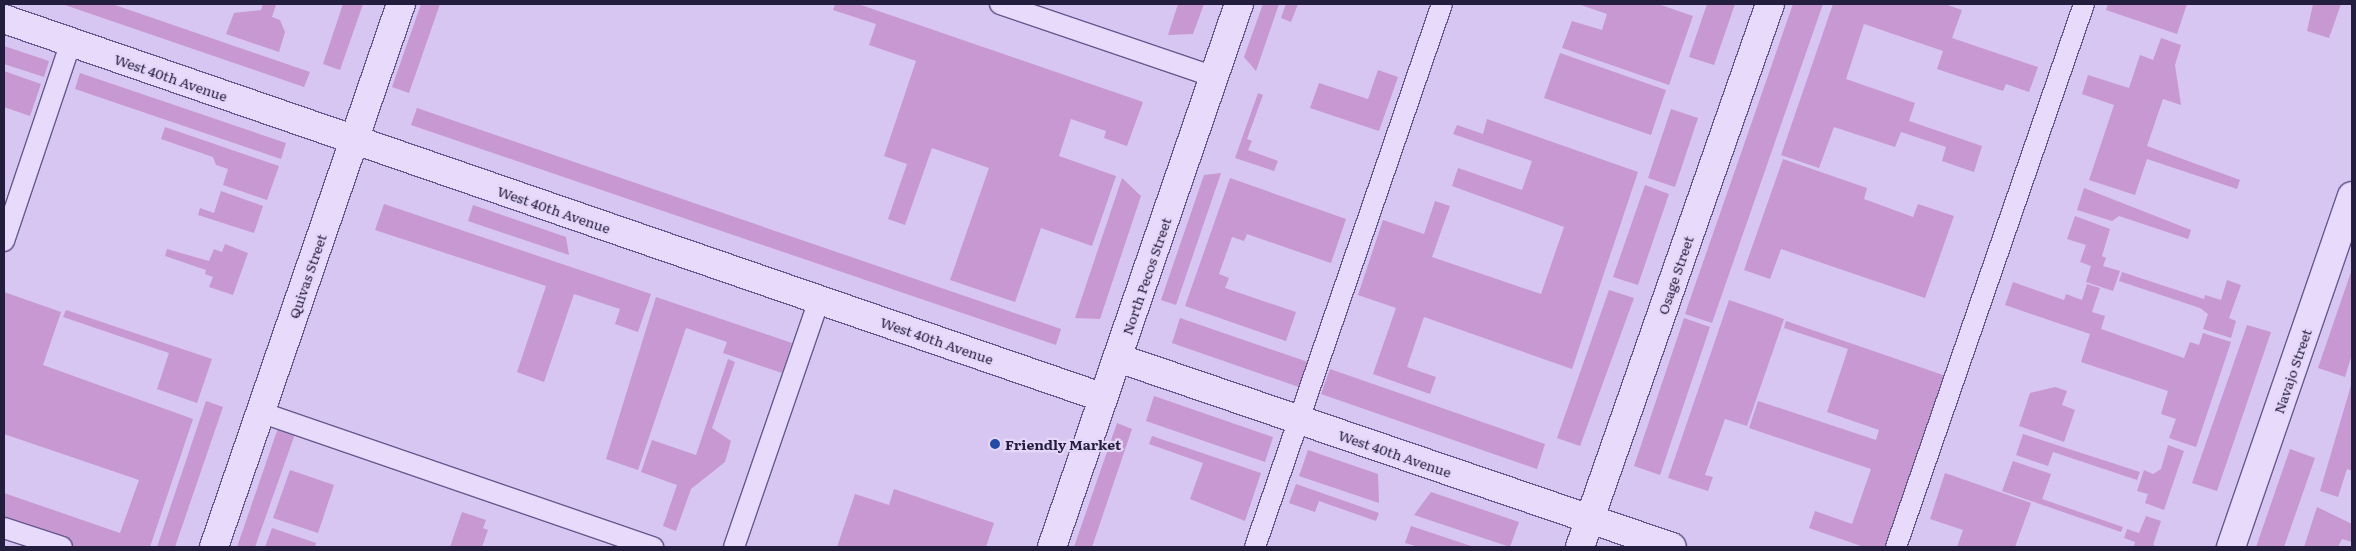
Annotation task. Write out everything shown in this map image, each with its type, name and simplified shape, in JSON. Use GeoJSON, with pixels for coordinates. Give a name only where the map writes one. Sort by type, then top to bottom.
{"type":"FeatureCollection","features":[{"type":"Feature","properties":{"kind":"street","name":"Quivas Street"},"geometry":{"type":"LineString","coordinates":[[214,547],[401,4]]}},
{"type":"Feature","properties":{"kind":"street","name":"North Pecos Street"},"geometry":{"type":"LineString","coordinates":[[1052,547],[1240,4]]}},
{"type":"Feature","properties":{"kind":"street","name":"Osage Street"},"geometry":{"type":"LineString","coordinates":[[1580,547],[1770,4]]}},
{"type":"Feature","properties":{"kind":"street","name":"West 40th Avenue"},"geometry":{"type":"LineString","coordinates":[[4,19],[1104,398]]}},
{"type":"Feature","properties":{"kind":"street","name":"Navajo Street"},"geometry":{"type":"LineString","coordinates":[[2232,547],[2352,196]]}},
{"type":"Feature","properties":{"kind":"street","name":"West 40th Avenue"},"geometry":{"type":"LineString","coordinates":[[1118,358],[1672,547]]}},
{"type":"Feature","properties":{"kind":"lane"},"geometry":{"type":"LineString","coordinates":[[1000,4],[1214,77]]}},
{"type":"Feature","properties":{"kind":"lane"},"geometry":{"type":"LineString","coordinates":[[1255,547],[1442,4]]}},
{"type":"Feature","properties":{"kind":"lane"},"geometry":{"type":"LineString","coordinates":[[1896,547],[2084,4]]}},
{"type":"Feature","properties":{"kind":"lane"},"geometry":{"type":"LineString","coordinates":[[4,241],[71,42]]}},
{"type":"Feature","properties":{"kind":"lane"},"geometry":{"type":"LineString","coordinates":[[734,547],[819,300]]}},
{"type":"Feature","properties":{"kind":"lane"},"geometry":{"type":"LineString","coordinates":[[260,412],[653,547]]}},
{"type":"Feature","properties":{"kind":"lane"},"geometry":{"type":"LineString","coordinates":[[4,528],[62,547]]}},
{"type":"Feature","properties":{"kind":"shaded area"},"geometry":{"type":"Polygon","coordinates":[[[62,4],[112,4],[310,72],[304,87],[62,4]]]}},
{"type":"Feature","properties":{"kind":"shaded area"},"geometry":{"type":"Polygon","coordinates":[[[263,4],[276,5],[272,17],[280,20],[285,32],[279,52],[226,34],[234,13],[261,10],[263,4]]]}},
{"type":"Feature","properties":{"kind":"shaded area"},"geometry":{"type":"Polygon","coordinates":[[[343,4],[363,4],[340,70],[323,64],[343,4]]]}},
{"type":"Feature","properties":{"kind":"shaded area"},"geometry":{"type":"Polygon","coordinates":[[[421,4],[440,4],[409,93],[392,87],[421,4]]]}},
{"type":"Feature","properties":{"kind":"shaded area"},"geometry":{"type":"Polygon","coordinates":[[[835,4],[858,4],[1143,102],[1127,146],[1104,138],[1106,131],[1071,119],[1059,156],[1116,176],[1092,246],[1041,228],[1015,302],[950,280],[989,168],[932,148],[905,225],[888,219],[907,164],[884,156],[916,61],[869,45],[876,24],[833,10],[835,4]]]}},
{"type":"Feature","properties":{"kind":"shaded area"},"geometry":{"type":"Polygon","coordinates":[[[1178,4],[1204,4],[1193,34],[1168,35],[1178,4]]]}},
{"type":"Feature","properties":{"kind":"shaded area"},"geometry":{"type":"Polygon","coordinates":[[[1263,4],[1279,4],[1256,71],[1244,57],[1263,4]]]}},
{"type":"Feature","properties":{"kind":"shaded area"},"geometry":{"type":"Polygon","coordinates":[[[1286,4],[1298,4],[1291,22],[1281,18],[1286,4]]]}},
{"type":"Feature","properties":{"kind":"shaded area"},"geometry":{"type":"Polygon","coordinates":[[[1578,4],[1658,4],[1693,16],[1669,85],[1562,48],[1572,21],[1602,30],[1607,14],[1578,4]]]}},
{"type":"Feature","properties":{"kind":"shaded area"},"geometry":{"type":"Polygon","coordinates":[[[1707,4],[1735,4],[1714,65],[1689,57],[1707,4]]]}},
{"type":"Feature","properties":{"kind":"shaded area"},"geometry":{"type":"Polygon","coordinates":[[[1793,4],[1823,4],[1712,323],[1685,314],[1793,4]]]}},
{"type":"Feature","properties":{"kind":"shaded area"},"geometry":{"type":"Polygon","coordinates":[[[1833,4],[1945,4],[1962,10],[1952,38],[2038,67],[2029,92],[2006,84],[2003,91],[1937,69],[1943,51],[1864,24],[1846,79],[1915,103],[1909,121],[1982,146],[1974,172],[1942,161],[1946,147],[1901,132],[1895,147],[1834,127],[1819,168],[1781,155],[1833,4]]]}},
{"type":"Feature","properties":{"kind":"shaded area"},"geometry":{"type":"Polygon","coordinates":[[[2108,4],[2187,4],[2177,34],[2106,10],[2108,4]]]}},
{"type":"Feature","properties":{"kind":"shaded area"},"geometry":{"type":"Polygon","coordinates":[[[2313,4],[2341,4],[2329,38],[2307,31],[2313,4]]]}},
{"type":"Feature","properties":{"kind":"shaded area"},"geometry":{"type":"Polygon","coordinates":[[[2161,38],[2181,45],[2175,65],[2181,105],[2163,99],[2147,146],[2240,180],[2237,189],[2147,159],[2135,195],[2089,180],[2114,105],[2082,94],[2088,75],[2129,88],[2140,55],[2153,60],[2161,38]]]}},
{"type":"Feature","properties":{"kind":"shaded area"},"geometry":{"type":"Polygon","coordinates":[[[4,46],[49,61],[44,77],[4,64],[4,46]]]}},
{"type":"Feature","properties":{"kind":"shaded area"},"geometry":{"type":"Polygon","coordinates":[[[1560,53],[1666,90],[1651,135],[1544,98],[1560,53]]]}},
{"type":"Feature","properties":{"kind":"shaded area"},"geometry":{"type":"Polygon","coordinates":[[[1378,70],[1398,77],[1379,131],[1310,108],[1319,83],[1368,99],[1378,70]]]}},
{"type":"Feature","properties":{"kind":"shaded area"},"geometry":{"type":"Polygon","coordinates":[[[4,71],[41,84],[30,116],[4,107],[4,71]]]}},
{"type":"Feature","properties":{"kind":"shaded area"},"geometry":{"type":"Polygon","coordinates":[[[80,73],[286,143],[281,159],[75,89],[80,73]]]}},
{"type":"Feature","properties":{"kind":"shaded area"},"geometry":{"type":"Polygon","coordinates":[[[1258,93],[1263,95],[1247,139],[1252,141],[1248,150],[1278,161],[1274,171],[1235,158],[1258,93]]]}},
{"type":"Feature","properties":{"kind":"shaded area"},"geometry":{"type":"Polygon","coordinates":[[[417,108],[1061,329],[1056,345],[411,125],[417,108]]]}},
{"type":"Feature","properties":{"kind":"shaded area"},"geometry":{"type":"Polygon","coordinates":[[[1671,109],[1698,118],[1675,187],[1648,178],[1671,109]]]}},
{"type":"Feature","properties":{"kind":"shaded area"},"geometry":{"type":"Polygon","coordinates":[[[1487,119],[1638,172],[1572,369],[1424,317],[1407,367],[1436,377],[1430,394],[1373,374],[1396,308],[1358,295],[1383,220],[1424,234],[1435,201],[1450,206],[1432,257],[1541,294],[1564,227],[1452,186],[1458,168],[1522,190],[1532,161],[1453,134],[1457,125],[1483,134],[1487,119]]]}},
{"type":"Feature","properties":{"kind":"shaded area"},"geometry":{"type":"Polygon","coordinates":[[[165,127],[279,166],[267,200],[223,185],[228,169],[216,165],[213,157],[161,139],[165,127]]]}},
{"type":"Feature","properties":{"kind":"shaded area"},"geometry":{"type":"Polygon","coordinates":[[[1783,159],[1867,188],[1864,199],[1913,217],[1918,204],[1954,216],[1925,298],[1781,249],[1770,279],[1744,270],[1783,159]]]}},
{"type":"Feature","properties":{"kind":"shaded area"},"geometry":{"type":"Polygon","coordinates":[[[1221,173],[1176,305],[1161,300],[1204,175],[1221,173]]]}},
{"type":"Feature","properties":{"kind":"shaded area"},"geometry":{"type":"Polygon","coordinates":[[[1122,178],[1141,196],[1100,319],[1075,318],[1122,178]]]}},
{"type":"Feature","properties":{"kind":"shaded area"},"geometry":{"type":"Polygon","coordinates":[[[1230,178],[1346,219],[1331,263],[1247,234],[1244,241],[1232,237],[1219,274],[1229,278],[1225,288],[1296,312],[1286,341],[1185,306],[1230,178]]]}},
{"type":"Feature","properties":{"kind":"shaded area"},"geometry":{"type":"Polygon","coordinates":[[[1645,185],[1669,194],[1638,285],[1613,277],[1645,185]]]}},
{"type":"Feature","properties":{"kind":"shaded area"},"geometry":{"type":"Polygon","coordinates":[[[2084,188],[2191,230],[2188,239],[2119,216],[2112,221],[2077,210],[2084,188]]]}},
{"type":"Feature","properties":{"kind":"shaded area"},"geometry":{"type":"Polygon","coordinates":[[[221,191],[263,206],[254,233],[198,215],[200,208],[214,213],[221,191]]]}},
{"type":"Feature","properties":{"kind":"shaded area"},"geometry":{"type":"Polygon","coordinates":[[[384,204],[651,294],[638,332],[615,324],[620,309],[574,294],[544,382],[517,372],[546,286],[375,230],[384,204]]]}},
{"type":"Feature","properties":{"kind":"shaded area"},"geometry":{"type":"Polygon","coordinates":[[[473,205],[566,237],[569,255],[468,221],[473,205]]]}},
{"type":"Feature","properties":{"kind":"shaded area"},"geometry":{"type":"Polygon","coordinates":[[[2075,216],[2110,229],[2102,256],[2106,258],[2103,266],[2120,271],[2113,291],[2086,282],[2091,266],[2080,262],[2086,245],[2067,239],[2075,216]]]}},
{"type":"Feature","properties":{"kind":"shaded area"},"geometry":{"type":"Polygon","coordinates":[[[225,244],[248,253],[233,295],[209,287],[213,277],[205,274],[206,270],[165,256],[167,249],[209,261],[214,249],[222,252],[225,244]]]}},
{"type":"Feature","properties":{"kind":"shaded area"},"geometry":{"type":"Polygon","coordinates":[[[2352,269],[2352,354],[2345,377],[2318,368],[2352,269]]]}},
{"type":"Feature","properties":{"kind":"shaded area"},"geometry":{"type":"Polygon","coordinates":[[[2122,272],[2204,299],[2205,295],[2221,300],[2227,280],[2241,285],[2229,318],[2236,321],[2231,338],[2203,329],[2208,314],[2200,308],[2119,281],[2122,272]]]}},
{"type":"Feature","properties":{"kind":"shaded area"},"geometry":{"type":"Polygon","coordinates":[[[2013,282],[2064,300],[2066,294],[2082,300],[2087,284],[2100,288],[2092,312],[2105,316],[2101,329],[2184,358],[2190,342],[2199,345],[2203,333],[2231,342],[2196,447],[2169,438],[2176,419],[2161,414],[2168,391],[2081,362],[2090,334],[2005,305],[2013,282]]]}},
{"type":"Feature","properties":{"kind":"shaded area"},"geometry":{"type":"Polygon","coordinates":[[[1609,290],[1634,298],[1580,446],[1557,438],[1609,290]]]}},
{"type":"Feature","properties":{"kind":"shaded area"},"geometry":{"type":"Polygon","coordinates":[[[4,292],[61,312],[43,365],[193,419],[150,547],[77,547],[4,523],[4,493],[120,533],[139,480],[4,434],[4,292]]]}},
{"type":"Feature","properties":{"kind":"shaded area"},"geometry":{"type":"Polygon","coordinates":[[[656,297],[792,343],[782,373],[723,353],[727,342],[686,328],[638,470],[606,459],[656,297]]]}},
{"type":"Feature","properties":{"kind":"shaded area"},"geometry":{"type":"Polygon","coordinates":[[[1729,300],[1784,319],[1747,426],[1725,419],[1705,475],[1713,477],[1708,491],[1668,478],[1729,300]]]}},
{"type":"Feature","properties":{"kind":"shaded area"},"geometry":{"type":"Polygon","coordinates":[[[66,310],[212,359],[197,403],[157,389],[169,353],[63,317],[66,310]]]}},
{"type":"Feature","properties":{"kind":"shaded area"},"geometry":{"type":"Polygon","coordinates":[[[1180,318],[1308,362],[1299,387],[1172,343],[1180,318]]]}},
{"type":"Feature","properties":{"kind":"shaded area"},"geometry":{"type":"Polygon","coordinates":[[[1684,318],[1710,327],[1660,475],[1634,466],[1684,318]]]}},
{"type":"Feature","properties":{"kind":"shaded area"},"geometry":{"type":"Polygon","coordinates":[[[1786,321],[1946,376],[1888,547],[1864,547],[1809,528],[1815,511],[1852,524],[1871,469],[1749,428],[1758,401],[1876,440],[1879,430],[1827,412],[1848,349],[1784,328],[1786,321]]]}},
{"type":"Feature","properties":{"kind":"shaded area"},"geometry":{"type":"Polygon","coordinates":[[[2247,325],[2271,332],[2217,491],[2192,483],[2247,325]]]}},
{"type":"Feature","properties":{"kind":"shaded area"},"geometry":{"type":"Polygon","coordinates":[[[728,359],[735,362],[712,428],[731,441],[725,462],[691,489],[676,531],[663,526],[677,485],[641,472],[652,440],[696,455],[728,359]]]}},
{"type":"Feature","properties":{"kind":"shaded area"},"geometry":{"type":"Polygon","coordinates":[[[1330,369],[1545,444],[1537,469],[1321,394],[1330,369]]]}},
{"type":"Feature","properties":{"kind":"shaded area"},"geometry":{"type":"Polygon","coordinates":[[[2352,382],[2352,471],[2347,469],[2338,497],[2320,491],[2352,382]]]}},
{"type":"Feature","properties":{"kind":"shaded area"},"geometry":{"type":"Polygon","coordinates":[[[2055,387],[2067,391],[2062,405],[2075,410],[2064,442],[2019,426],[2030,393],[2055,387]]]}},
{"type":"Feature","properties":{"kind":"shaded area"},"geometry":{"type":"Polygon","coordinates":[[[1154,396],[1273,437],[1265,462],[1146,421],[1154,396]]]}},
{"type":"Feature","properties":{"kind":"shaded area"},"geometry":{"type":"Polygon","coordinates":[[[206,401],[223,407],[175,547],[157,547],[206,401]]]}},
{"type":"Feature","properties":{"kind":"shaded area"},"geometry":{"type":"Polygon","coordinates":[[[1117,423],[1132,429],[1092,547],[1074,547],[1117,423]]]}},
{"type":"Feature","properties":{"kind":"shaded area"},"geometry":{"type":"Polygon","coordinates":[[[278,428],[295,434],[255,547],[237,547],[278,428]]]}},
{"type":"Feature","properties":{"kind":"shaded area"},"geometry":{"type":"Polygon","coordinates":[[[2023,434],[2140,472],[2137,480],[2053,452],[2048,466],[2016,455],[2023,434]]]}},
{"type":"Feature","properties":{"kind":"shaded area"},"geometry":{"type":"Polygon","coordinates":[[[1152,436],[1261,473],[1245,521],[1190,499],[1203,463],[1149,444],[1152,436]]]}},
{"type":"Feature","properties":{"kind":"shaded area"},"geometry":{"type":"Polygon","coordinates":[[[2168,445],[2184,451],[2164,510],[2145,503],[2148,494],[2137,491],[2144,470],[2153,474],[2161,469],[2168,445]]]}},
{"type":"Feature","properties":{"kind":"shaded area"},"geometry":{"type":"Polygon","coordinates":[[[2290,449],[2315,458],[2284,547],[2256,547],[2290,449]]]}},
{"type":"Feature","properties":{"kind":"shaded area"},"geometry":{"type":"Polygon","coordinates":[[[1308,450],[1378,474],[1379,503],[1299,476],[1308,450]]]}},
{"type":"Feature","properties":{"kind":"shaded area"},"geometry":{"type":"Polygon","coordinates":[[[2013,461],[2051,474],[2042,499],[2123,527],[2121,532],[2002,491],[2013,461]]]}},
{"type":"Feature","properties":{"kind":"shaded area"},"geometry":{"type":"Polygon","coordinates":[[[290,470],[334,485],[318,533],[273,518],[290,470]]]}},
{"type":"Feature","properties":{"kind":"shaded area"},"geometry":{"type":"Polygon","coordinates":[[[1945,473],[2031,503],[2015,547],[1957,547],[1963,530],[1930,519],[1945,473]]]}},
{"type":"Feature","properties":{"kind":"shaded area"},"geometry":{"type":"Polygon","coordinates":[[[1296,484],[1379,513],[1376,521],[1319,501],[1315,512],[1289,503],[1296,484]]]}},
{"type":"Feature","properties":{"kind":"shaded area"},"geometry":{"type":"Polygon","coordinates":[[[894,489],[994,523],[986,547],[837,547],[855,494],[889,505],[894,489]]]}},
{"type":"Feature","properties":{"kind":"shaded area"},"geometry":{"type":"Polygon","coordinates":[[[1431,492],[1519,522],[1510,547],[1414,515],[1431,492]]]}},
{"type":"Feature","properties":{"kind":"shaded area"},"geometry":{"type":"Polygon","coordinates":[[[2317,507],[2352,524],[2352,542],[2342,539],[2338,547],[2304,547],[2317,507]]]}},
{"type":"Feature","properties":{"kind":"shaded area"},"geometry":{"type":"Polygon","coordinates":[[[462,512],[486,520],[483,528],[488,530],[482,547],[450,547],[462,512]]]}},
{"type":"Feature","properties":{"kind":"shaded area"},"geometry":{"type":"Polygon","coordinates":[[[2146,516],[2161,521],[2153,545],[2159,547],[2134,547],[2135,542],[2124,538],[2127,529],[2139,533],[2146,516]]]}},
{"type":"Feature","properties":{"kind":"shaded area"},"geometry":{"type":"Polygon","coordinates":[[[1411,526],[1474,547],[1419,547],[1405,543],[1411,526]]]}},
{"type":"Feature","properties":{"kind":"shaded area"},"geometry":{"type":"Polygon","coordinates":[[[272,528],[316,543],[315,547],[265,547],[272,528]]]}},
{"type":"Feature","properties":{"kind":"place","name":"Friendly Market"},"geometry":{"type":"Point","coordinates":[995,444]}}]}
